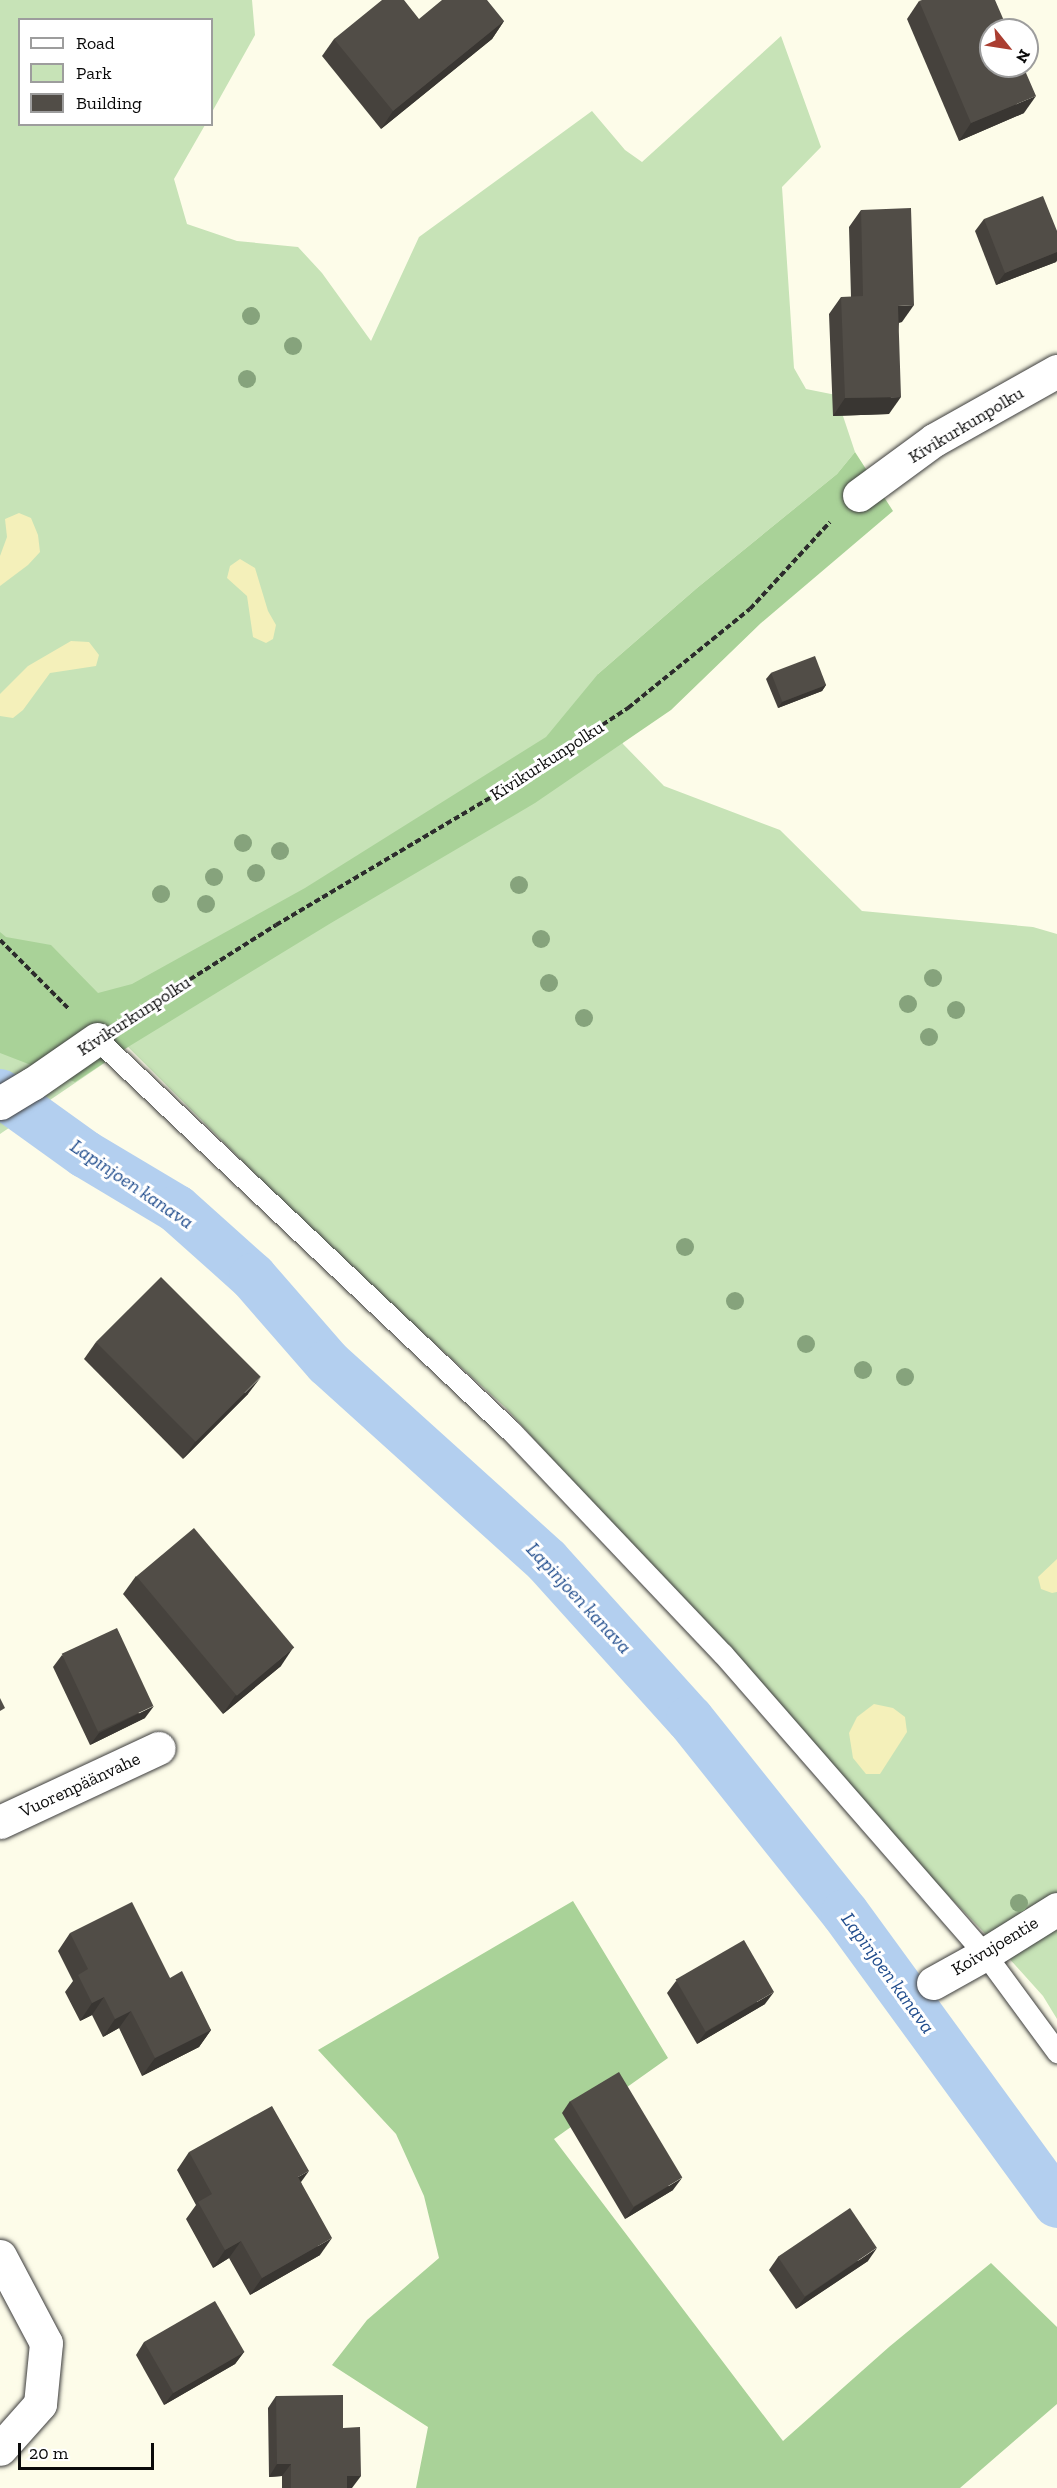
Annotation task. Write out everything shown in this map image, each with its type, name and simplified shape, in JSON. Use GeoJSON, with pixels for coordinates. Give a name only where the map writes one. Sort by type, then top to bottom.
{"type":"FeatureCollection","features":[{"type":"Feature","properties":{"kind":"street","name":"Kivikurkunpolku"},"geometry":{"type":"LineString","coordinates":[[859,495],[934,440],[1057,371]]}},
{"type":"Feature","properties":{"kind":"street","name":"Kivikurkunpolku"},"geometry":{"type":"LineString","coordinates":[[0,1103],[97,1039]]}},
{"type":"Feature","properties":{"kind":"street","name":"Vuorenpäänvahe"},"geometry":{"type":"LineString","coordinates":[[0,1822],[159,1748]]}},
{"type":"Feature","properties":{"kind":"street","name":"Koivujoentie"},"geometry":{"type":"LineString","coordinates":[[933,1983],[1057,1909]]}},
{"type":"Feature","properties":{"kind":"street"},"geometry":{"type":"LineString","coordinates":[[0,2256],[46,2343],[40,2404],[0,2449]]}},
{"type":"Feature","properties":{"kind":"lane"},"geometry":{"type":"LineString","coordinates":[[97,1039],[512,1432],[723,1654],[985,1954],[1057,2052]]}},
{"type":"Feature","properties":{"kind":"path","name":"Kivikurkunpolku"},"geometry":{"type":"LineString","coordinates":[[97,1039],[276,925],[496,794],[628,708],[750,609],[811,540],[859,495]]}},
{"type":"Feature","properties":{"kind":"path"},"geometry":{"type":"LineString","coordinates":[[0,940],[97,1039]]}},
{"type":"Feature","properties":{"kind":"green space"},"geometry":{"type":"Polygon","coordinates":[[[0,0],[252,0],[255,35],[213,110],[213,18],[18,18],[18,126],[204,126],[174,179],[187,224],[237,241],[298,247],[322,273],[371,341],[419,237],[592,111],[625,150],[642,162],[781,36],[821,147],[782,187],[794,368],[806,389],[836,395],[855,452],[837,474],[697,588],[598,674],[623,744],[664,786],[780,830],[862,911],[1033,927],[1057,934],[1057,2019],[1043,1996],[906,1852],[506,1408],[337,1255],[128,1047],[0,1134],[0,0]]]}},
{"type":"Feature","properties":{"kind":"green space"},"geometry":{"type":"Polygon","coordinates":[[[855,452],[893,511],[761,623],[671,710],[535,803],[331,923],[75,1082],[0,1053],[0,932],[6,937],[51,945],[98,993],[132,984],[305,888],[546,737],[598,674],[697,588],[837,474],[855,452]]]}},
{"type":"Feature","properties":{"kind":"green space"},"geometry":{"type":"Polygon","coordinates":[[[573,1901],[668,2058],[554,2139],[783,2441],[889,2347],[991,2263],[1057,2327],[1057,2404],[960,2488],[416,2488],[428,2427],[332,2365],[367,2320],[439,2258],[424,2196],[396,2134],[318,2050],[573,1901]]]}},
{"type":"Feature","properties":{"kind":"sand"},"geometry":{"type":"Polygon","coordinates":[[[19,513],[31,518],[38,535],[40,552],[28,565],[0,586],[0,556],[7,537],[5,519],[19,513]]]}},
{"type":"Feature","properties":{"kind":"sand"},"geometry":{"type":"Polygon","coordinates":[[[240,559],[255,568],[268,611],[276,625],[273,639],[266,643],[253,637],[247,596],[227,578],[230,566],[240,559]]]}},
{"type":"Feature","properties":{"kind":"sand"},"geometry":{"type":"Polygon","coordinates":[[[71,641],[89,642],[99,655],[96,666],[50,673],[23,710],[13,718],[0,716],[0,694],[28,666],[71,641]]]}},
{"type":"Feature","properties":{"kind":"sand"},"geometry":{"type":"Polygon","coordinates":[[[1057,1559],[1057,1592],[1052,1593],[1041,1589],[1038,1577],[1057,1559]]]}},
{"type":"Feature","properties":{"kind":"sand"},"geometry":{"type":"Polygon","coordinates":[[[874,1704],[893,1708],[905,1717],[907,1732],[880,1774],[866,1774],[853,1758],[849,1733],[857,1717],[874,1704]]]}},
{"type":"Feature","properties":{"kind":"building"},"geometry":{"type":"Polygon","coordinates":[[[382,0],[404,0],[419,19],[442,0],[487,0],[504,21],[393,111],[334,39],[382,0]]]}},
{"type":"Feature","properties":{"kind":"building"},"geometry":{"type":"Polygon","coordinates":[[[995,0],[1003,18],[979,18],[979,78],[1028,78],[1036,96],[971,123],[919,1],[995,0]]]}},
{"type":"Feature","properties":{"kind":"building"},"geometry":{"type":"Polygon","coordinates":[[[1043,196],[1057,231],[1057,252],[1005,273],[984,219],[1043,196]]]}},
{"type":"Feature","properties":{"kind":"building"},"geometry":{"type":"Polygon","coordinates":[[[911,208],[914,305],[898,306],[901,397],[845,398],[841,297],[863,296],[861,210],[911,208]]]}},
{"type":"Feature","properties":{"kind":"building"},"geometry":{"type":"Polygon","coordinates":[[[815,656],[826,685],[782,702],[771,673],[815,656]]]}},
{"type":"Feature","properties":{"kind":"building"},"geometry":{"type":"Polygon","coordinates":[[[161,1277],[261,1377],[196,1442],[96,1342],[161,1277]]]}},
{"type":"Feature","properties":{"kind":"building"},"geometry":{"type":"Polygon","coordinates":[[[194,1528],[294,1648],[237,1696],[137,1576],[194,1528]]]}},
{"type":"Feature","properties":{"kind":"building"},"geometry":{"type":"Polygon","coordinates":[[[117,1628],[153,1706],[98,1732],[62,1654],[117,1628]]]}},
{"type":"Feature","properties":{"kind":"building"},"geometry":{"type":"Polygon","coordinates":[[[0,1698],[5,1708],[0,1711],[0,1698]]]}},
{"type":"Feature","properties":{"kind":"building"},"geometry":{"type":"Polygon","coordinates":[[[132,1902],[170,1978],[182,1971],[211,2030],[155,2058],[131,2011],[115,2019],[104,1997],[92,2003],[78,1975],[88,1969],[70,1933],[132,1902]]]}},
{"type":"Feature","properties":{"kind":"building"},"geometry":{"type":"Polygon","coordinates":[[[744,1940],[774,1992],[706,2031],[676,1980],[744,1940]]]}},
{"type":"Feature","properties":{"kind":"building"},"geometry":{"type":"Polygon","coordinates":[[[619,2072],[682,2177],[633,2207],[570,2101],[619,2072]]]}},
{"type":"Feature","properties":{"kind":"building"},"geometry":{"type":"Polygon","coordinates":[[[272,2106],[309,2171],[298,2177],[332,2238],[262,2278],[241,2241],[225,2250],[198,2202],[212,2194],[189,2152],[272,2106]]]}},
{"type":"Feature","properties":{"kind":"building"},"geometry":{"type":"Polygon","coordinates":[[[850,2208],[877,2248],[805,2296],[778,2257],[850,2208]]]}},
{"type":"Feature","properties":{"kind":"building"},"geometry":{"type":"Polygon","coordinates":[[[215,2301],[244,2352],[173,2393],[144,2342],[215,2301]]]}},
{"type":"Feature","properties":{"kind":"building"},"geometry":{"type":"Polygon","coordinates":[[[343,2395],[343,2428],[360,2427],[361,2476],[347,2476],[347,2488],[291,2488],[291,2464],[277,2464],[276,2396],[343,2395]]]}},
{"type":"Feature","properties":{"kind":"waterway","name":"Lapinjoen kanava"},"geometry":{"type":"LineString","coordinates":[[0,1093],[85,1154],[177,1209],[253,1277],[328,1363],[547,1561],[690,1719],[845,1913],[1057,2204]]}}]}
